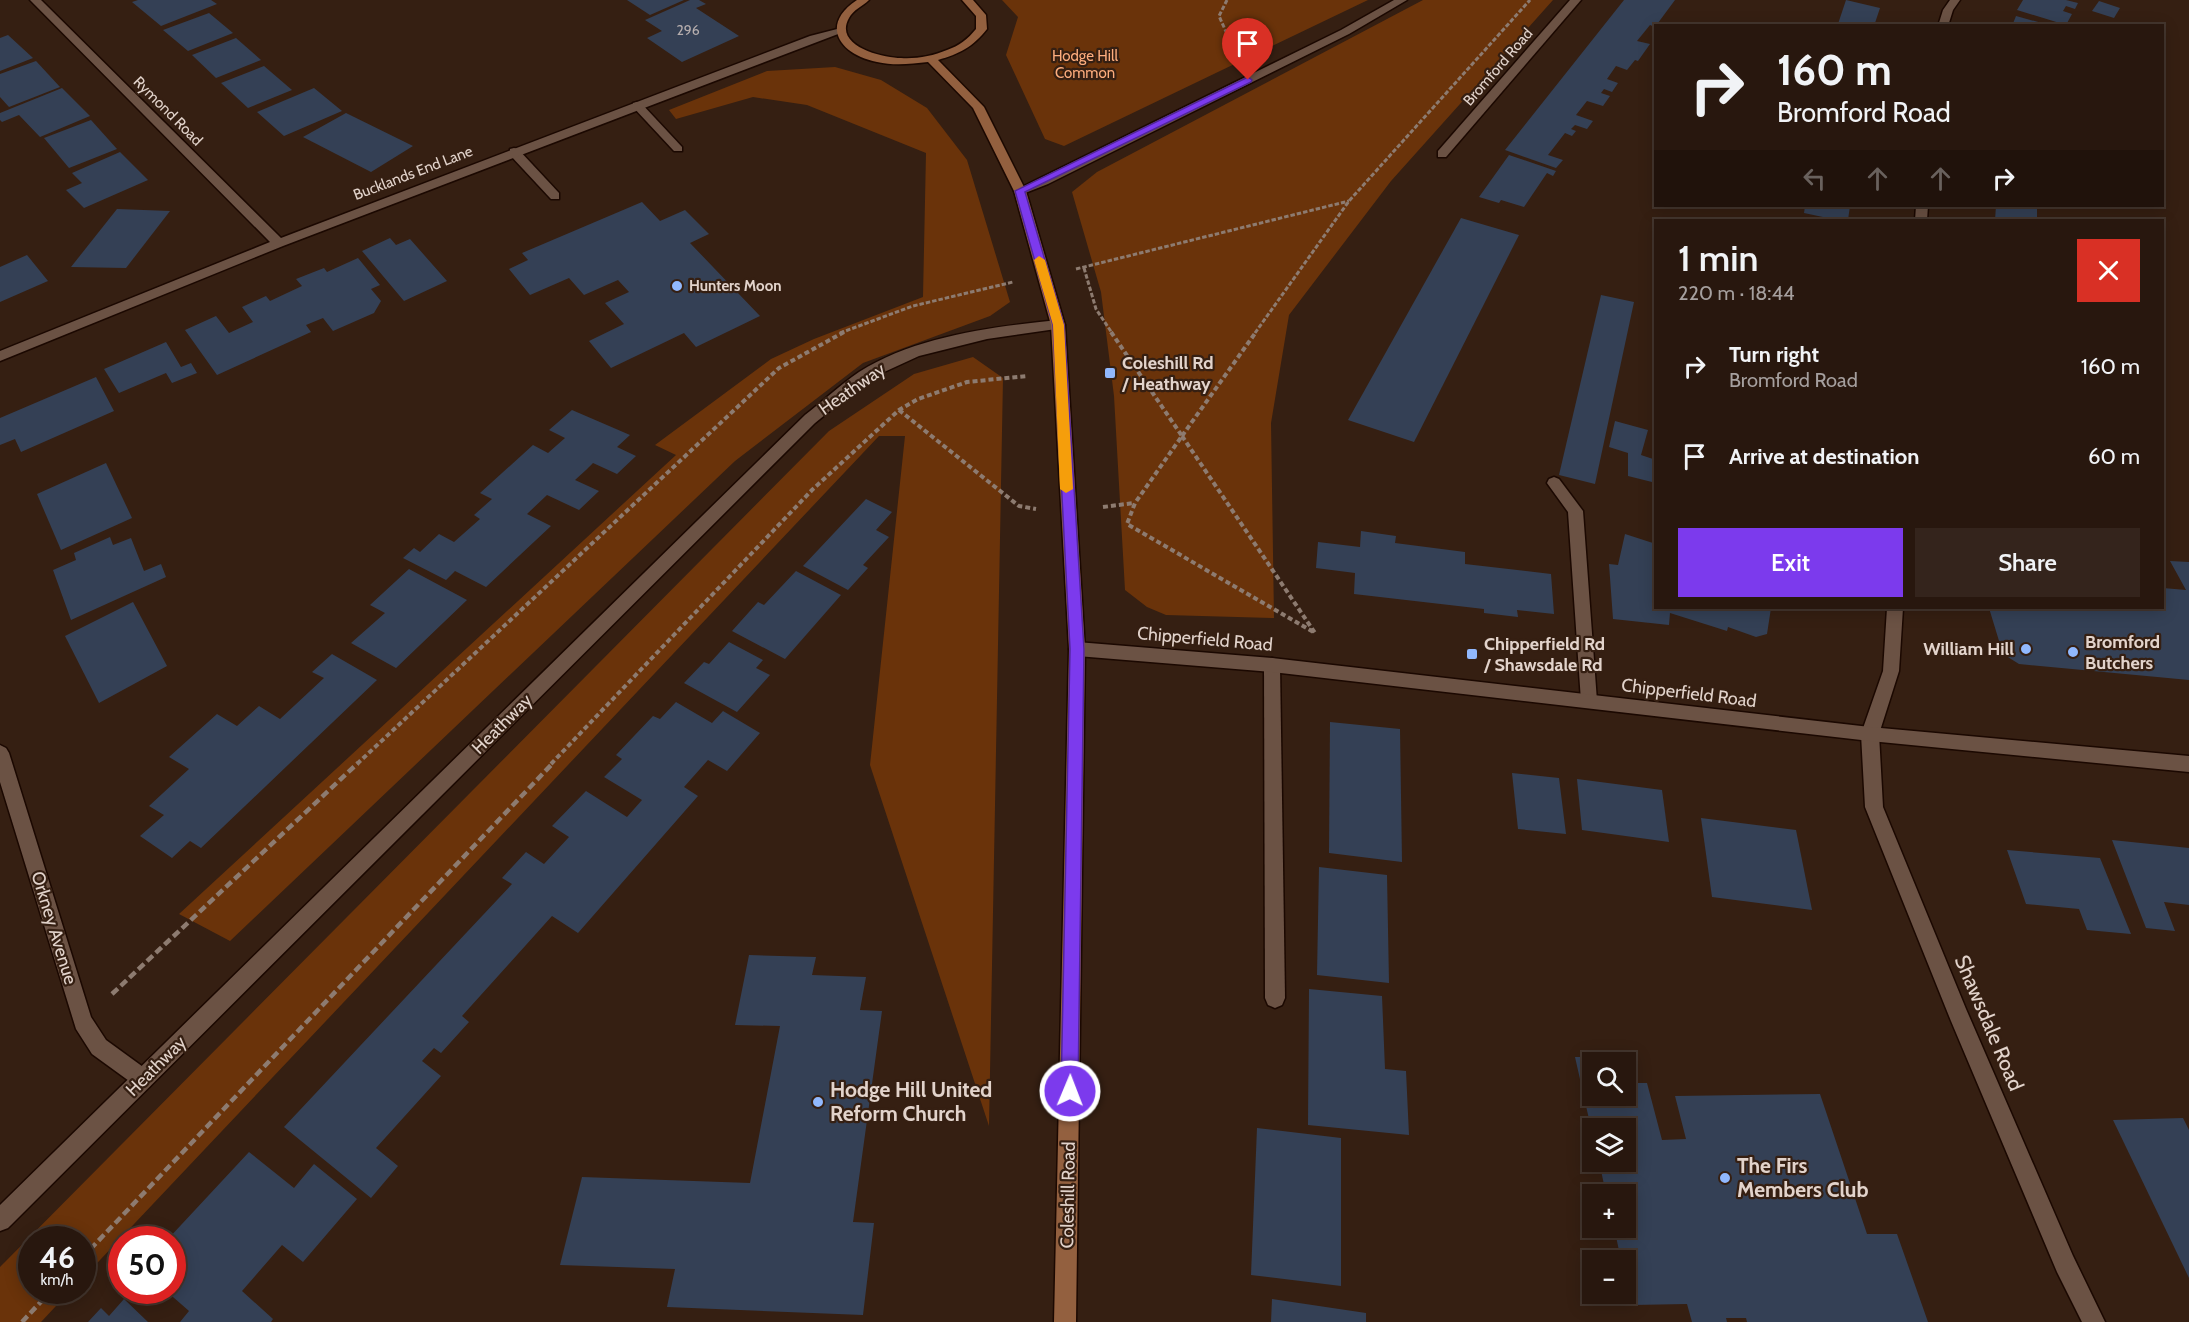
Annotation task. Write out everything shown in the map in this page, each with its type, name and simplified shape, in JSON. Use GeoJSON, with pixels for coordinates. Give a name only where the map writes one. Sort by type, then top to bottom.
{"type":"FeatureCollection","features":[{"type":"Feature","properties":{"kind":"main road"},"geometry":{"type":"LineString","coordinates":[[844,0],[860,2]]}},
{"type":"Feature","properties":{"kind":"main road"},"geometry":{"type":"LineString","coordinates":[[860,2],[842,22],[841,31],[847,44],[862,54],[882,60],[907,62],[932,60],[952,54],[968,45],[978,34],[981,22],[979,11],[967,0]]}},
{"type":"Feature","properties":{"kind":"main road","name":"Coleshill Road"},"geometry":{"type":"LineString","coordinates":[[932,60],[978,107],[1020,191],[1058,325],[1077,649],[1065,1322]]}},
{"type":"Feature","properties":{"kind":"street","name":"Rymond Road"},"geometry":{"type":"LineString","coordinates":[[35,0],[279,243]]}},
{"type":"Feature","properties":{"kind":"street"},"geometry":{"type":"LineString","coordinates":[[1020,191],[1345,32],[1402,0]]}},
{"type":"Feature","properties":{"kind":"street","name":"Bromford Road"},"geometry":{"type":"LineString","coordinates":[[1442,154],[1576,0]]}},
{"type":"Feature","properties":{"kind":"street"},"geometry":{"type":"LineString","coordinates":[[1944,24],[1948,10],[1955,0]]}},
{"type":"Feature","properties":{"kind":"street","name":"Bucklands End Lane"},"geometry":{"type":"LineString","coordinates":[[0,356],[279,243],[514,152],[814,38],[841,31]]}},
{"type":"Feature","properties":{"kind":"street"},"geometry":{"type":"LineString","coordinates":[[637,105],[678,149]]}},
{"type":"Feature","properties":{"kind":"street"},"geometry":{"type":"LineString","coordinates":[[514,152],[555,196]]}},
{"type":"Feature","properties":{"kind":"street","name":"Heathway"},"geometry":{"type":"LineString","coordinates":[[0,1220],[810,419],[871,372],[899,358],[932,348],[1024,328],[1058,325]]}},
{"type":"Feature","properties":{"kind":"street"},"geometry":{"type":"LineString","coordinates":[[1554,483],[1575,511],[1589,701]]}},
{"type":"Feature","properties":{"kind":"street"},"geometry":{"type":"LineString","coordinates":[[1870,734],[1891,672],[1895,609]]}},
{"type":"Feature","properties":{"kind":"street","name":"Chipperfield Road"},"geometry":{"type":"LineString","coordinates":[[1077,649],[1272,665],[1870,734],[2189,764]]}},
{"type":"Feature","properties":{"kind":"street"},"geometry":{"type":"LineString","coordinates":[[1272,665],[1275,998]]}},
{"type":"Feature","properties":{"kind":"street","name":"Shawsdale Road"},"geometry":{"type":"LineString","coordinates":[[1870,734],[1874,807],[1958,1014],[2065,1264],[2094,1322]]}},
{"type":"Feature","properties":{"kind":"street","name":"Orkney Avenue"},"geometry":{"type":"LineString","coordinates":[[0,753],[83,1022],[99,1047],[143,1079]]}},
{"type":"Feature","properties":{"kind":"path"},"geometry":{"type":"LineString","coordinates":[[1227,0],[1219,16],[1248,80]]}},
{"type":"Feature","properties":{"kind":"path"},"geometry":{"type":"LineString","coordinates":[[1084,268],[1096,309],[1182,435],[1315,633],[1127,524],[1135,503],[1182,435],[1349,201],[1530,0]]}},
{"type":"Feature","properties":{"kind":"path"},"geometry":{"type":"LineString","coordinates":[[83,1022],[779,368],[836,335],[913,306],[1044,275],[1084,268],[1349,201]]}},
{"type":"Feature","properties":{"kind":"path"},"geometry":{"type":"LineString","coordinates":[[96,1243],[812,490],[899,410],[918,399],[967,382],[1030,376],[1030,387]]}},
{"type":"Feature","properties":{"kind":"path"},"geometry":{"type":"LineString","coordinates":[[899,410],[1019,506],[1034,509],[1135,503]]}},
{"type":"Feature","properties":{"kind":"path"},"geometry":{"type":"LineString","coordinates":[[1034,498],[1034,509]]}},
{"type":"Feature","properties":{"kind":"path"},"geometry":{"type":"LineString","coordinates":[[22,1322],[39,1304]]}},
{"type":"Feature","properties":{"kind":"green space","name":"Hodge Hill Common"},"geometry":{"type":"Polygon","coordinates":[[[1002,0],[1368,0],[1064,146],[1045,139],[1006,55],[1018,17],[1002,0]]]}},
{"type":"Feature","properties":{"kind":"green space"},"geometry":{"type":"Polygon","coordinates":[[[1423,0],[1553,0],[1391,181],[1289,315],[1271,423],[1274,618],[1166,615],[1147,607],[1125,590],[1114,396],[1101,292],[1072,192],[1097,172],[1423,0]]]}},
{"type":"Feature","properties":{"kind":"green space"},"geometry":{"type":"Polygon","coordinates":[[[835,67],[881,80],[927,108],[967,160],[1010,302],[990,316],[863,363],[735,461],[230,941],[179,914],[676,455],[655,445],[771,359],[814,339],[923,297],[926,153],[807,105],[753,97],[676,119],[669,110],[767,71],[835,67]]]}},
{"type":"Feature","properties":{"kind":"green space"},"geometry":{"type":"Polygon","coordinates":[[[973,357],[1003,378],[989,1126],[870,765],[905,436],[879,436],[132,1226],[108,1226],[108,1252],[96,1264],[96,1226],[41,1226],[829,431],[914,374],[973,357]]]}},
{"type":"Feature","properties":{"kind":"green space"},"geometry":{"type":"Polygon","coordinates":[[[18,1249],[18,1304],[58,1304],[41,1322],[0,1322],[0,1267],[18,1249]]]}},
{"type":"Feature","properties":{"kind":"building"},"geometry":{"type":"Polygon","coordinates":[[[138,0],[211,0],[217,4],[161,26],[132,2],[138,0]]]}},
{"type":"Feature","properties":{"kind":"building"},"geometry":{"type":"Polygon","coordinates":[[[627,0],[684,0],[650,15],[627,0]]]}},
{"type":"Feature","properties":{"kind":"building"},"geometry":{"type":"Polygon","coordinates":[[[690,0],[699,0],[706,4],[696,8],[739,36],[682,62],[647,38],[662,31],[645,20],[690,0]]]}},
{"type":"Feature","properties":{"kind":"building"},"geometry":{"type":"Polygon","coordinates":[[[1624,0],[1675,0],[1657,24],[1654,24],[1654,27],[1650,25],[1637,41],[1650,44],[1638,61],[1635,60],[1627,70],[1616,66],[1607,79],[1618,83],[1612,92],[1604,89],[1601,93],[1610,96],[1603,106],[1587,101],[1576,115],[1593,121],[1587,129],[1575,125],[1571,129],[1576,131],[1572,136],[1565,133],[1548,155],[1563,160],[1556,168],[1505,150],[1624,0]]]}},
{"type":"Feature","properties":{"kind":"building"},"geometry":{"type":"Polygon","coordinates":[[[1846,0],[1880,8],[1875,24],[1838,24],[1846,0]]]}},
{"type":"Feature","properties":{"kind":"building"},"geometry":{"type":"Polygon","coordinates":[[[2023,0],[2066,0],[2078,3],[2075,9],[2066,6],[2063,11],[2072,14],[2067,24],[2017,10],[2023,0]]]}},
{"type":"Feature","properties":{"kind":"building"},"geometry":{"type":"Polygon","coordinates":[[[2099,1],[2120,8],[2114,18],[2092,11],[2099,1]]]}},
{"type":"Feature","properties":{"kind":"building"},"geometry":{"type":"Polygon","coordinates":[[[209,13],[233,33],[188,51],[163,30],[209,13]]]}},
{"type":"Feature","properties":{"kind":"building"},"geometry":{"type":"Polygon","coordinates":[[[2016,16],[2045,24],[2013,24],[2016,16]]]}},
{"type":"Feature","properties":{"kind":"building"},"geometry":{"type":"Polygon","coordinates":[[[8,35],[33,58],[0,71],[0,38],[8,35]]]}},
{"type":"Feature","properties":{"kind":"building"},"geometry":{"type":"Polygon","coordinates":[[[236,38],[261,60],[216,78],[192,55],[236,38]]]}},
{"type":"Feature","properties":{"kind":"building"},"geometry":{"type":"Polygon","coordinates":[[[36,61],[60,87],[9,107],[0,97],[0,74],[36,61]]]}},
{"type":"Feature","properties":{"kind":"building"},"geometry":{"type":"Polygon","coordinates":[[[264,66],[292,90],[248,108],[221,83],[264,66]]]}},
{"type":"Feature","properties":{"kind":"building"},"geometry":{"type":"Polygon","coordinates":[[[62,88],[90,116],[40,137],[19,115],[2,122],[0,120],[0,113],[62,88]]]}},
{"type":"Feature","properties":{"kind":"building"},"geometry":{"type":"Polygon","coordinates":[[[314,88],[342,111],[284,136],[257,112],[314,88]]]}},
{"type":"Feature","properties":{"kind":"building"},"geometry":{"type":"Polygon","coordinates":[[[346,113],[413,146],[371,172],[303,137],[346,113]]]}},
{"type":"Feature","properties":{"kind":"building"},"geometry":{"type":"Polygon","coordinates":[[[91,120],[117,149],[69,168],[44,138],[91,120]]]}},
{"type":"Feature","properties":{"kind":"building"},"geometry":{"type":"Polygon","coordinates":[[[120,152],[148,180],[84,208],[66,190],[82,183],[72,173],[120,152]]]}},
{"type":"Feature","properties":{"kind":"building"},"geometry":{"type":"Polygon","coordinates":[[[1509,155],[1556,171],[1553,176],[1547,173],[1524,207],[1501,200],[1499,203],[1479,197],[1509,155]]]}},
{"type":"Feature","properties":{"kind":"building","name":"Hunters Moon"},"geometry":{"type":"Polygon","coordinates":[[[642,202],[660,221],[685,210],[709,234],[690,243],[760,316],[696,347],[684,333],[611,368],[589,341],[624,324],[605,303],[629,292],[618,280],[584,295],[569,278],[530,295],[509,269],[528,260],[522,253],[642,202]]]}},
{"type":"Feature","properties":{"kind":"building"},"geometry":{"type":"Polygon","coordinates":[[[1805,207],[1850,207],[1848,219],[1832,219],[1804,213],[1805,207]]]}},
{"type":"Feature","properties":{"kind":"building"},"geometry":{"type":"Polygon","coordinates":[[[1996,207],[2037,208],[2037,219],[1995,219],[1996,207]]]}},
{"type":"Feature","properties":{"kind":"building"},"geometry":{"type":"Polygon","coordinates":[[[117,209],[170,211],[126,268],[71,267],[117,209]]]}},
{"type":"Feature","properties":{"kind":"building"},"geometry":{"type":"Polygon","coordinates":[[[1461,218],[1519,235],[1414,442],[1348,420],[1461,218]]]}},
{"type":"Feature","properties":{"kind":"building"},"geometry":{"type":"Polygon","coordinates":[[[390,238],[396,245],[410,239],[447,281],[404,301],[362,251],[390,238]]]}},
{"type":"Feature","properties":{"kind":"building"},"geometry":{"type":"Polygon","coordinates":[[[27,255],[48,281],[0,302],[0,267],[27,255]]]}},
{"type":"Feature","properties":{"kind":"building"},"geometry":{"type":"Polygon","coordinates":[[[358,258],[380,285],[371,289],[381,301],[374,313],[333,331],[323,318],[306,325],[311,332],[217,375],[185,330],[216,316],[229,333],[253,322],[242,307],[266,296],[270,301],[302,286],[296,279],[324,268],[327,272],[358,258]]]}},
{"type":"Feature","properties":{"kind":"building"},"geometry":{"type":"Polygon","coordinates":[[[1601,295],[1634,302],[1595,484],[1559,475],[1601,295]]]}},
{"type":"Feature","properties":{"kind":"building"},"geometry":{"type":"Polygon","coordinates":[[[166,342],[181,367],[191,363],[197,373],[172,383],[166,373],[119,393],[104,369],[166,342]]]}},
{"type":"Feature","properties":{"kind":"building"},"geometry":{"type":"Polygon","coordinates":[[[96,377],[114,411],[21,452],[15,439],[0,445],[0,418],[96,377]]]}},
{"type":"Feature","properties":{"kind":"building"},"geometry":{"type":"Polygon","coordinates":[[[572,410],[630,435],[617,447],[636,456],[617,474],[593,463],[575,480],[599,491],[579,510],[547,495],[527,514],[551,526],[486,587],[455,571],[446,580],[403,558],[414,548],[420,552],[439,534],[454,542],[480,519],[474,515],[492,499],[480,493],[533,445],[548,453],[565,438],[549,430],[572,410]]]}},
{"type":"Feature","properties":{"kind":"building"},"geometry":{"type":"Polygon","coordinates":[[[1615,421],[1648,430],[1641,455],[1654,459],[1654,482],[1628,476],[1628,453],[1609,447],[1615,421]]]}},
{"type":"Feature","properties":{"kind":"building"},"geometry":{"type":"Polygon","coordinates":[[[106,463],[132,518],[61,550],[37,494],[106,463]]]}},
{"type":"Feature","properties":{"kind":"building"},"geometry":{"type":"Polygon","coordinates":[[[866,499],[892,512],[876,530],[889,537],[863,565],[868,568],[848,590],[803,566],[866,499]]]}},
{"type":"Feature","properties":{"kind":"building"},"geometry":{"type":"Polygon","coordinates":[[[1361,531],[1396,536],[1395,543],[1465,552],[1465,564],[1551,574],[1554,614],[1517,610],[1518,617],[1484,613],[1484,609],[1354,594],[1355,573],[1316,568],[1318,542],[1360,547],[1361,531]]]}},
{"type":"Feature","properties":{"kind":"building"},"geometry":{"type":"Polygon","coordinates":[[[1625,534],[1654,543],[1654,609],[1771,609],[1767,634],[1756,637],[1728,627],[1727,631],[1670,613],[1669,625],[1613,619],[1609,564],[1618,565],[1625,534]]]}},
{"type":"Feature","properties":{"kind":"building"},"geometry":{"type":"Polygon","coordinates":[[[110,537],[113,545],[131,538],[144,571],[161,564],[166,577],[71,620],[53,570],[76,560],[74,553],[110,537]]]}},
{"type":"Feature","properties":{"kind":"building"},"geometry":{"type":"Polygon","coordinates":[[[2170,561],[2189,562],[2189,680],[2019,664],[2003,654],[1989,609],[2164,609],[2164,588],[2186,590],[2170,561]]]}},
{"type":"Feature","properties":{"kind":"building"},"geometry":{"type":"Polygon","coordinates":[[[409,569],[467,600],[396,668],[351,643],[385,613],[370,605],[409,569]]]}},
{"type":"Feature","properties":{"kind":"building"},"geometry":{"type":"Polygon","coordinates":[[[796,571],[841,595],[785,659],[732,631],[758,602],[764,605],[796,571]]]}},
{"type":"Feature","properties":{"kind":"building"},"geometry":{"type":"Polygon","coordinates":[[[133,602],[167,666],[99,703],[65,636],[133,602]]]}},
{"type":"Feature","properties":{"kind":"building"},"geometry":{"type":"Polygon","coordinates":[[[729,642],[763,660],[756,668],[770,675],[737,712],[684,683],[704,662],[709,664],[729,642]]]}},
{"type":"Feature","properties":{"kind":"building"},"geometry":{"type":"Polygon","coordinates":[[[332,654],[377,680],[201,848],[190,841],[172,858],[140,836],[164,815],[149,806],[189,769],[169,757],[217,714],[237,726],[259,706],[280,719],[324,678],[312,672],[332,654]]]}},
{"type":"Feature","properties":{"kind":"building"},"geometry":{"type":"Polygon","coordinates":[[[676,702],[712,723],[723,711],[760,733],[727,771],[708,760],[684,787],[698,796],[578,933],[552,916],[462,1016],[469,1022],[441,1053],[434,1048],[422,1061],[441,1076],[376,1148],[398,1166],[371,1198],[284,1127],[512,884],[502,878],[526,852],[544,864],[569,837],[552,826],[586,791],[627,817],[642,800],[604,777],[622,759],[616,755],[653,716],[660,719],[676,702]]]}},
{"type":"Feature","properties":{"kind":"building"},"geometry":{"type":"Polygon","coordinates":[[[1330,722],[1400,729],[1402,862],[1329,853],[1330,722]]]}},
{"type":"Feature","properties":{"kind":"building"},"geometry":{"type":"Polygon","coordinates":[[[1512,773],[1559,778],[1566,834],[1518,829],[1512,773]]]}},
{"type":"Feature","properties":{"kind":"building"},"geometry":{"type":"Polygon","coordinates":[[[1577,779],[1662,790],[1669,842],[1582,830],[1577,779]]]}},
{"type":"Feature","properties":{"kind":"building"},"geometry":{"type":"Polygon","coordinates":[[[1701,818],[1796,830],[1812,910],[1712,897],[1701,818]]]}},
{"type":"Feature","properties":{"kind":"building"},"geometry":{"type":"Polygon","coordinates":[[[2112,840],[2189,848],[2189,905],[2164,902],[2175,931],[2146,928],[2112,840]]]}},
{"type":"Feature","properties":{"kind":"building"},"geometry":{"type":"Polygon","coordinates":[[[2007,850],[2100,858],[2131,934],[2087,930],[2079,909],[2026,904],[2007,850]]]}},
{"type":"Feature","properties":{"kind":"building"},"geometry":{"type":"Polygon","coordinates":[[[1319,867],[1387,875],[1389,983],[1317,975],[1319,867]]]}},
{"type":"Feature","properties":{"kind":"building","name":"Hodge Hill United Reform Church"},"geometry":{"type":"Polygon","coordinates":[[[749,955],[816,957],[812,975],[866,977],[860,1010],[882,1011],[853,1222],[874,1223],[863,1315],[667,1307],[675,1269],[560,1265],[582,1177],[750,1183],[780,1026],[735,1025],[749,955]]]}},
{"type":"Feature","properties":{"kind":"building"},"geometry":{"type":"Polygon","coordinates":[[[1309,989],[1382,996],[1385,1069],[1406,1071],[1409,1135],[1308,1125],[1309,989]]]}},
{"type":"Feature","properties":{"kind":"building","name":"The Firs Members Club"},"geometry":{"type":"Polygon","coordinates":[[[1575,1057],[1582,1057],[1582,1088],[1575,1057]]]}},
{"type":"Feature","properties":{"kind":"building","name":"The Firs Members Club"},"geometry":{"type":"Polygon","coordinates":[[[1636,1083],[1647,1083],[1662,1140],[1686,1139],[1675,1096],[1820,1094],[1867,1234],[1897,1234],[1928,1322],[1747,1322],[1746,1318],[1726,1318],[1727,1322],[1692,1322],[1687,1304],[1632,1305],[1636,1304],[1636,1250],[1619,1250],[1616,1238],[1636,1238],[1636,1184],[1604,1184],[1601,1172],[1636,1172],[1636,1118],[1589,1118],[1586,1106],[1636,1106],[1636,1083]]]}},
{"type":"Feature","properties":{"kind":"building"},"geometry":{"type":"Polygon","coordinates":[[[2183,1118],[2189,1130],[2189,1278],[2113,1120],[2183,1118]]]}},
{"type":"Feature","properties":{"kind":"building"},"geometry":{"type":"Polygon","coordinates":[[[1257,1128],[1341,1138],[1341,1286],[1251,1275],[1257,1128]]]}},
{"type":"Feature","properties":{"kind":"building"},"geometry":{"type":"Polygon","coordinates":[[[249,1152],[294,1188],[314,1164],[357,1199],[303,1262],[282,1245],[242,1291],[273,1319],[271,1322],[180,1322],[189,1311],[181,1304],[186,1304],[186,1226],[180,1226],[249,1152]]]}},
{"type":"Feature","properties":{"kind":"building"},"geometry":{"type":"Polygon","coordinates":[[[1272,1299],[1366,1313],[1366,1322],[1271,1322],[1272,1299]]]}},
{"type":"Feature","properties":{"kind":"building"},"geometry":{"type":"Polygon","coordinates":[[[120,1304],[129,1304],[148,1322],[88,1322],[101,1308],[109,1316],[120,1304]]]}},
{"type":"Feature","properties":{"kind":"slow traffic"},"geometry":{"type":"LineString","coordinates":[[1039,260],[1058,325],[1066,489]]}},
{"type":"Feature","properties":{"kind":"place","name":"Hunters Moon"},"geometry":{"type":"Point","coordinates":[677,286]}},
{"type":"Feature","properties":{"kind":"place","name":"Coleshill Rd / Heathway"},"geometry":{"type":"Point","coordinates":[1110,373]}},
{"type":"Feature","properties":{"kind":"place","name":"William Hill"},"geometry":{"type":"Point","coordinates":[2026,649]}},
{"type":"Feature","properties":{"kind":"place","name":"Bromford Butchers"},"geometry":{"type":"Point","coordinates":[2073,652]}},
{"type":"Feature","properties":{"kind":"place","name":"Chipperfield Rd / Shawsdale Rd"},"geometry":{"type":"Point","coordinates":[1472,654]}},
{"type":"Feature","properties":{"kind":"place","name":"Hodge Hill United Reform Church"},"geometry":{"type":"Point","coordinates":[818,1102]}},
{"type":"Feature","properties":{"kind":"place","name":"The Firs Members Club"},"geometry":{"type":"Point","coordinates":[1725,1178]}},
{"type":"Feature","properties":{"kind":"route"},"geometry":{"type":"LineString","coordinates":[[1070,1091],[1077,649],[1058,325],[1020,191],[1248,80]]}}]}
